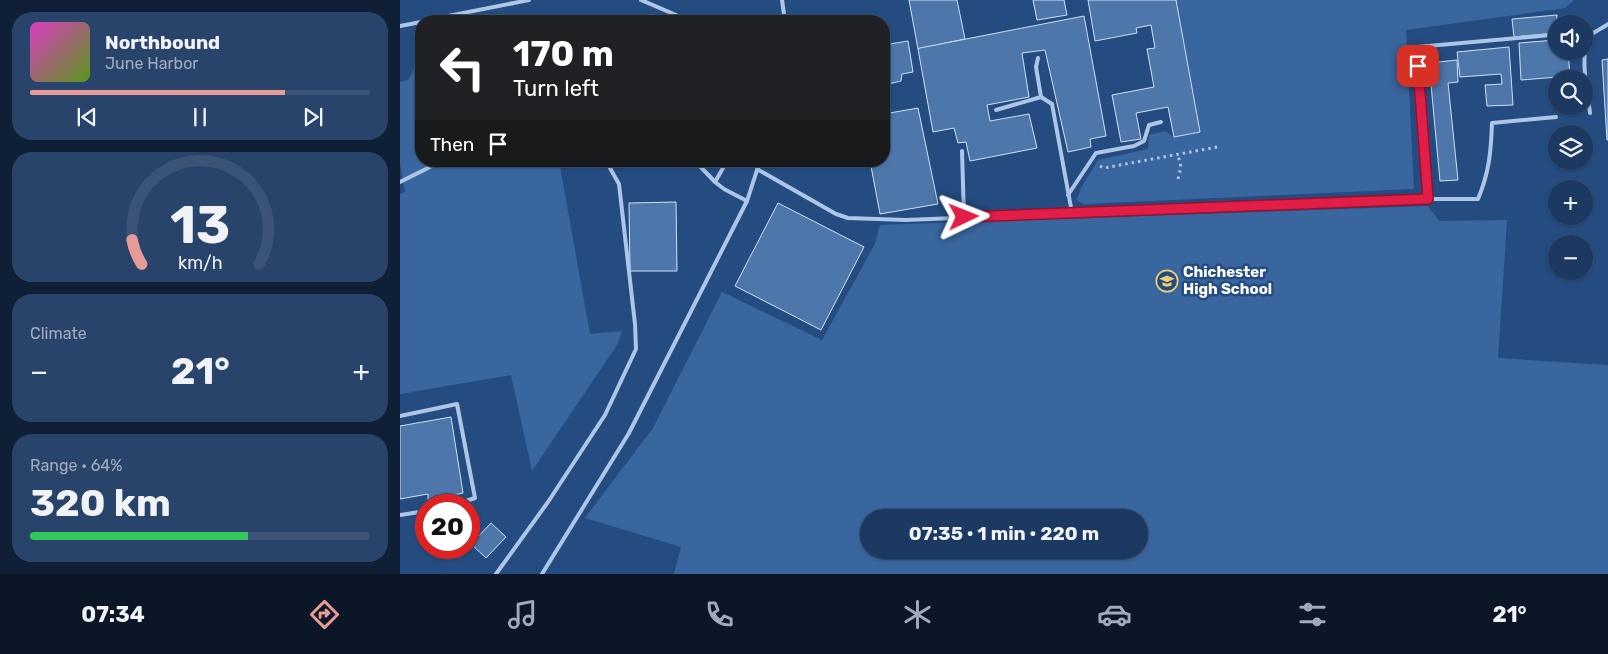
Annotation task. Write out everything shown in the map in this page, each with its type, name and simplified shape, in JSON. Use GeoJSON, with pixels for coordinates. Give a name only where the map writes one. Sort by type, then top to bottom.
{"type":"FeatureCollection","features":[{"type":"Feature","properties":{"kind":"lane"},"geometry":{"type":"LineString","coordinates":[[453,15],[529,0]]}},
{"type":"Feature","properties":{"kind":"lane"},"geometry":{"type":"LineString","coordinates":[[641,0],[676,15]]}},
{"type":"Feature","properties":{"kind":"lane"},"geometry":{"type":"LineString","coordinates":[[782,0],[785,15]]}},
{"type":"Feature","properties":{"kind":"lane"},"geometry":{"type":"LineString","coordinates":[[400,26],[415,23]]}},
{"type":"Feature","properties":{"kind":"lane"},"geometry":{"type":"LineString","coordinates":[[1586,70],[1584,53],[1586,42],[1592,34],[1608,24]]}},
{"type":"Feature","properties":{"kind":"lane"},"geometry":{"type":"LineString","coordinates":[[1428,199],[1417,47],[1548,35]]}},
{"type":"Feature","properties":{"kind":"lane"},"geometry":{"type":"LineString","coordinates":[[1038,58],[1036,67],[1041,97],[1052,104],[1072,213]]}},
{"type":"Feature","properties":{"kind":"lane"},"geometry":{"type":"LineString","coordinates":[[996,110],[1041,97]]}},
{"type":"Feature","properties":{"kind":"lane"},"geometry":{"type":"LineString","coordinates":[[542,574],[629,433],[747,201],[757,169],[836,214],[848,218],[906,220],[1428,199],[1478,199],[1486,179],[1492,124],[1556,117]]}},
{"type":"Feature","properties":{"kind":"lane"},"geometry":{"type":"LineString","coordinates":[[1068,195],[1096,153],[1134,146],[1144,141],[1149,125],[1161,122]]}},
{"type":"Feature","properties":{"kind":"lane"},"geometry":{"type":"LineString","coordinates":[[962,151],[964,217]]}},
{"type":"Feature","properties":{"kind":"lane"},"geometry":{"type":"LineString","coordinates":[[400,182],[430,167]]}},
{"type":"Feature","properties":{"kind":"lane"},"geometry":{"type":"LineString","coordinates":[[496,574],[548,502],[605,415],[636,349],[635,324],[619,184],[609,167]]}},
{"type":"Feature","properties":{"kind":"lane"},"geometry":{"type":"LineString","coordinates":[[701,167],[724,189],[747,201]]}},
{"type":"Feature","properties":{"kind":"lane"},"geometry":{"type":"LineString","coordinates":[[715,182],[724,167]]}},
{"type":"Feature","properties":{"kind":"lane"},"geometry":{"type":"LineString","coordinates":[[400,416],[457,404],[473,494]]}},
{"type":"Feature","properties":{"kind":"lane"},"geometry":{"type":"LineString","coordinates":[[400,515],[415,513]]}},
{"type":"Feature","properties":{"kind":"path"},"geometry":{"type":"LineString","coordinates":[[1090,163],[1104,168],[1217,147]]}},
{"type":"Feature","properties":{"kind":"path"},"geometry":{"type":"LineString","coordinates":[[1178,154],[1181,167],[1178,179]]}},
{"type":"Feature","properties":{"kind":"shaded area"},"geometry":{"type":"Polygon","coordinates":[[[1176,0],[1574,0],[1565,8],[1406,30],[1414,189],[1084,204],[1077,200],[1081,188],[1098,160],[1148,149],[1149,135],[1165,131],[1174,137],[1200,132],[1176,0]]]}},
{"type":"Feature","properties":{"kind":"shaded area"},"geometry":{"type":"Polygon","coordinates":[[[415,67],[415,167],[560,167],[590,334],[622,331],[617,345],[532,471],[511,375],[400,394],[400,194],[405,192],[400,163],[400,82],[408,80],[415,67]]]}},
{"type":"Feature","properties":{"kind":"shaded area","name":"Chichester High School"},"geometry":{"type":"Polygon","coordinates":[[[1428,206],[1439,221],[1507,220],[1498,358],[1608,365],[1608,574],[674,574],[681,547],[585,518],[653,428],[722,292],[822,340],[875,244],[880,225],[1428,206]]]}},
{"type":"Feature","properties":{"kind":"building"},"geometry":{"type":"Polygon","coordinates":[[[909,0],[957,0],[965,39],[918,49],[909,0]]]}},
{"type":"Feature","properties":{"kind":"building"},"geometry":{"type":"Polygon","coordinates":[[[1033,0],[1064,0],[1067,15],[1037,20],[1033,0]]]}},
{"type":"Feature","properties":{"kind":"building"},"geometry":{"type":"Polygon","coordinates":[[[1088,0],[1176,0],[1200,132],[1174,137],[1168,107],[1136,113],[1141,139],[1121,142],[1112,95],[1154,87],[1147,49],[1155,48],[1151,25],[1136,28],[1137,33],[1095,41],[1088,0]]]}},
{"type":"Feature","properties":{"kind":"building"},"geometry":{"type":"Polygon","coordinates":[[[1084,16],[1106,136],[1090,139],[1091,147],[1068,152],[1045,50],[1022,53],[1029,97],[987,105],[990,121],[1029,114],[1037,148],[970,161],[966,142],[958,143],[954,128],[933,132],[918,49],[1084,16]]]}},
{"type":"Feature","properties":{"kind":"building"},"geometry":{"type":"Polygon","coordinates":[[[1548,16],[1548,34],[1514,37],[1512,19],[1548,16]]]}},
{"type":"Feature","properties":{"kind":"building"},"geometry":{"type":"Polygon","coordinates":[[[908,41],[913,72],[902,74],[901,81],[890,84],[890,44],[908,41]]]}},
{"type":"Feature","properties":{"kind":"building"},"geometry":{"type":"Polygon","coordinates":[[[1548,41],[1548,60],[1569,60],[1570,70],[1548,70],[1548,78],[1521,80],[1519,43],[1548,41]]]}},
{"type":"Feature","properties":{"kind":"building"},"geometry":{"type":"Polygon","coordinates":[[[1509,47],[1513,105],[1487,106],[1485,85],[1502,84],[1501,74],[1460,77],[1457,52],[1509,47]]]}},
{"type":"Feature","properties":{"kind":"building"},"geometry":{"type":"Polygon","coordinates":[[[1608,59],[1608,140],[1607,140],[1602,60],[1608,59]]]}},
{"type":"Feature","properties":{"kind":"building"},"geometry":{"type":"Polygon","coordinates":[[[1457,60],[1458,82],[1448,83],[1458,180],[1440,181],[1429,63],[1457,60]]]}},
{"type":"Feature","properties":{"kind":"building"},"geometry":{"type":"Polygon","coordinates":[[[918,108],[938,204],[880,214],[871,167],[890,167],[890,113],[918,108]]]}},
{"type":"Feature","properties":{"kind":"building"},"geometry":{"type":"Polygon","coordinates":[[[676,202],[677,271],[630,271],[629,203],[676,202]]]}},
{"type":"Feature","properties":{"kind":"building"},"geometry":{"type":"Polygon","coordinates":[[[778,203],[864,247],[821,330],[735,286],[778,203]]]}},
{"type":"Feature","properties":{"kind":"building"},"geometry":{"type":"Polygon","coordinates":[[[451,417],[463,493],[415,494],[415,496],[400,499],[400,426],[451,417]]]}},
{"type":"Feature","properties":{"kind":"building"},"geometry":{"type":"Polygon","coordinates":[[[491,523],[506,537],[486,558],[480,552],[480,535],[491,523]]]}},
{"type":"Feature","properties":{"kind":"place","name":"Chichester High School"},"geometry":{"type":"Point","coordinates":[1167,281]}},
{"type":"Feature","properties":{"kind":"route"},"geometry":{"type":"LineString","coordinates":[[964,217],[1428,199],[1418,66]]}}]}
